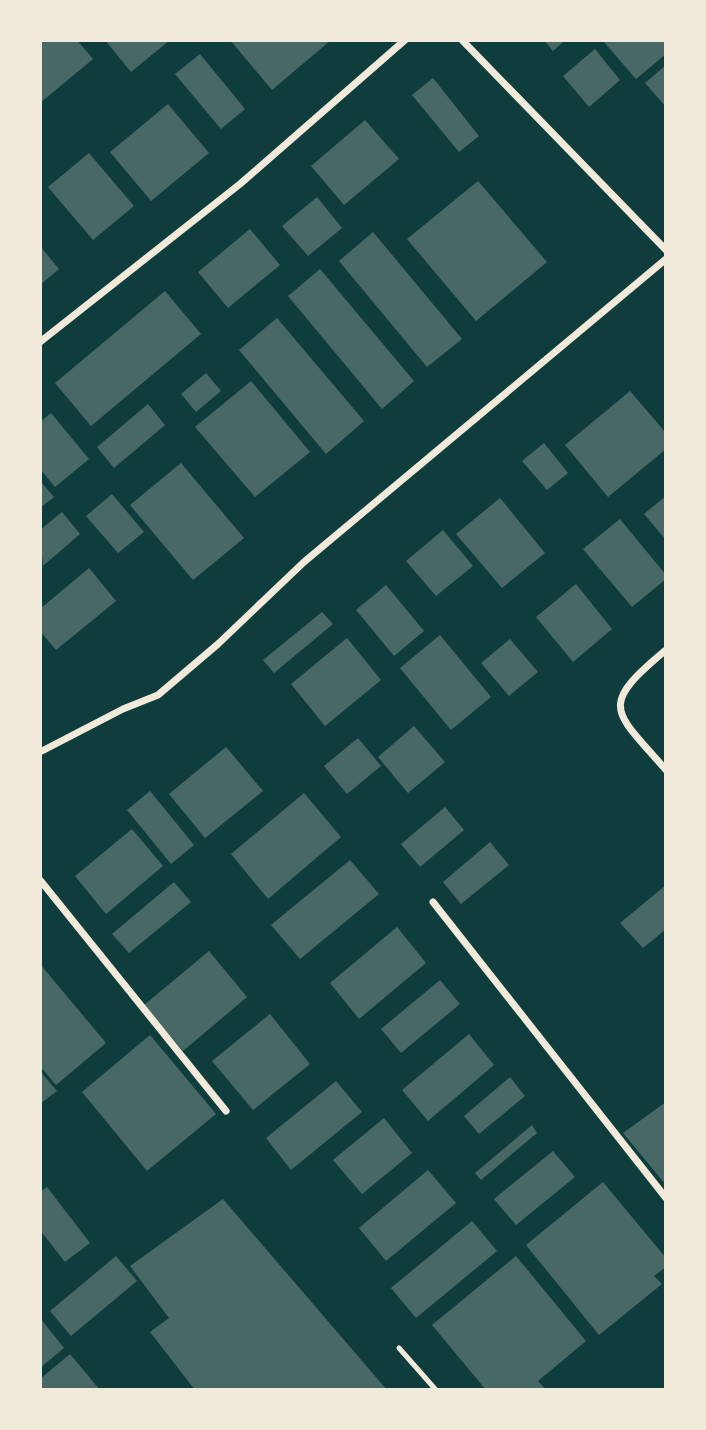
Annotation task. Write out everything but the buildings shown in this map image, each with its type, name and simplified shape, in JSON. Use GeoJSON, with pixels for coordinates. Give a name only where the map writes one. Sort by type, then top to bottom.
{"type":"FeatureCollection","features":[{"type":"Feature","properties":{"kind":"street"},"geometry":{"type":"LineString","coordinates":[[40,342],[240,184],[405,40]]}},
{"type":"Feature","properties":{"kind":"street"},"geometry":{"type":"LineString","coordinates":[[462,40],[666,250]]}},
{"type":"Feature","properties":{"kind":"street"},"geometry":{"type":"LineString","coordinates":[[40,752],[123,709],[158,695],[304,562],[666,259]]}},
{"type":"Feature","properties":{"kind":"street"},"geometry":{"type":"LineString","coordinates":[[666,650],[635,676],[621,694],[620,706],[624,721],[666,770]]}},
{"type":"Feature","properties":{"kind":"street"},"geometry":{"type":"LineString","coordinates":[[40,880],[226,1111]]}},
{"type":"Feature","properties":{"kind":"street"},"geometry":{"type":"LineString","coordinates":[[433,902],[666,1198]]}},
{"type":"Feature","properties":{"kind":"lane"},"geometry":{"type":"LineString","coordinates":[[399,1348],[436,1390]]}}]}
